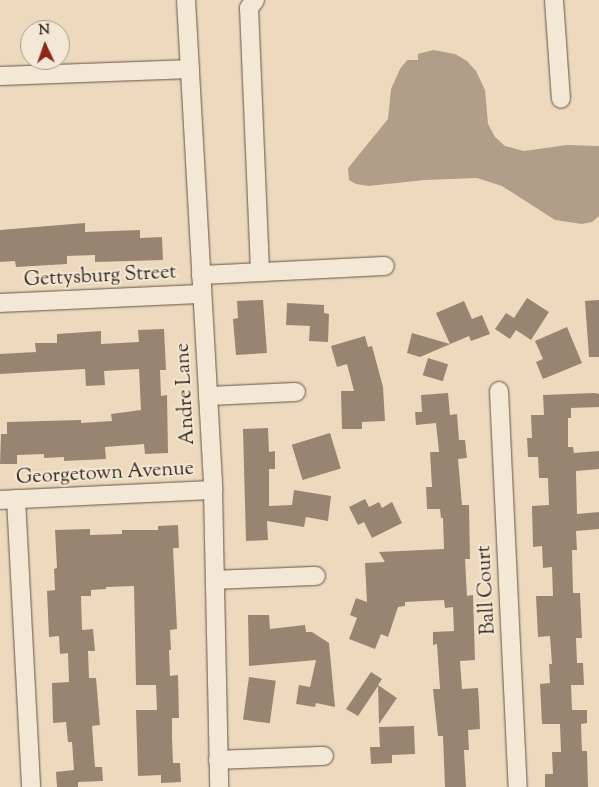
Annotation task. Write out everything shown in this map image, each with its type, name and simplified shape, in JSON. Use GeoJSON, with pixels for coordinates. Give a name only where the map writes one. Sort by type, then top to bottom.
{"type":"FeatureCollection","features":[{"type":"Feature","properties":{"kind":"street","name":"Andre Lane"},"geometry":{"type":"LineString","coordinates":[[186,0],[213,490],[219,787]]}},
{"type":"Feature","properties":{"kind":"street"},"geometry":{"type":"LineString","coordinates":[[256,0],[249,8],[260,272]]}},
{"type":"Feature","properties":{"kind":"street"},"geometry":{"type":"LineString","coordinates":[[554,0],[561,99]]}},
{"type":"Feature","properties":{"kind":"street"},"geometry":{"type":"LineString","coordinates":[[0,76],[190,68]]}},
{"type":"Feature","properties":{"kind":"street"},"geometry":{"type":"LineString","coordinates":[[201,275],[384,266]]}},
{"type":"Feature","properties":{"kind":"street","name":"Gettysburg Street"},"geometry":{"type":"LineString","coordinates":[[0,303],[202,294]]}},
{"type":"Feature","properties":{"kind":"street","name":"Ball Court"},"geometry":{"type":"LineString","coordinates":[[499,391],[518,787]]}},
{"type":"Feature","properties":{"kind":"street"},"geometry":{"type":"LineString","coordinates":[[208,396],[296,392]]}},
{"type":"Feature","properties":{"kind":"street","name":"Georgetown Avenue"},"geometry":{"type":"LineString","coordinates":[[8,499],[213,490]]}},
{"type":"Feature","properties":{"kind":"street"},"geometry":{"type":"LineString","coordinates":[[8,499],[31,787]]}},
{"type":"Feature","properties":{"kind":"street"},"geometry":{"type":"LineString","coordinates":[[214,580],[316,576]]}},
{"type":"Feature","properties":{"kind":"street"},"geometry":{"type":"LineString","coordinates":[[218,760],[324,756]]}},
{"type":"Feature","properties":{"kind":"shaded area"},"geometry":{"type":"Polygon","coordinates":[[[433,50],[455,54],[467,61],[476,71],[485,90],[488,124],[495,137],[505,146],[524,151],[567,145],[599,146],[599,216],[592,222],[582,224],[555,220],[502,186],[477,178],[425,180],[368,186],[356,184],[349,180],[348,168],[388,119],[391,89],[400,69],[407,60],[418,60],[418,54],[433,50]]]}},
{"type":"Feature","properties":{"kind":"building"},"geometry":{"type":"Polygon","coordinates":[[[85,223],[85,232],[140,230],[140,238],[162,237],[163,260],[95,262],[95,255],[67,256],[67,264],[16,267],[15,261],[0,262],[0,230],[85,223]]]}},
{"type":"Feature","properties":{"kind":"building"},"geometry":{"type":"Polygon","coordinates":[[[527,298],[549,312],[531,340],[516,330],[510,339],[495,329],[506,313],[514,318],[527,298]]]}},
{"type":"Feature","properties":{"kind":"building"},"geometry":{"type":"Polygon","coordinates":[[[263,300],[267,353],[236,355],[233,319],[238,318],[237,301],[263,300]]]}},
{"type":"Feature","properties":{"kind":"building"},"geometry":{"type":"Polygon","coordinates":[[[599,300],[599,357],[589,357],[585,301],[599,300]]]}},
{"type":"Feature","properties":{"kind":"building"},"geometry":{"type":"Polygon","coordinates":[[[464,301],[472,319],[482,315],[490,334],[471,341],[469,336],[420,357],[407,353],[412,333],[450,344],[436,313],[464,301]]]}},
{"type":"Feature","properties":{"kind":"building"},"geometry":{"type":"Polygon","coordinates":[[[287,303],[324,305],[324,313],[329,314],[328,342],[309,341],[310,326],[286,325],[287,303]]]}},
{"type":"Feature","properties":{"kind":"building"},"geometry":{"type":"Polygon","coordinates":[[[567,327],[582,363],[543,379],[536,362],[543,359],[535,341],[567,327]]]}},
{"type":"Feature","properties":{"kind":"building"},"geometry":{"type":"Polygon","coordinates":[[[164,329],[166,370],[160,370],[161,396],[167,395],[168,453],[145,454],[144,444],[105,447],[106,459],[64,461],[64,457],[44,458],[44,454],[17,455],[17,464],[0,464],[1,434],[7,434],[7,422],[81,420],[81,423],[112,421],[111,414],[141,410],[139,369],[104,371],[105,385],[86,386],[85,369],[0,374],[0,354],[36,352],[35,343],[57,343],[57,334],[101,331],[101,344],[139,342],[138,330],[164,329]]]}},
{"type":"Feature","properties":{"kind":"building"},"geometry":{"type":"Polygon","coordinates":[[[365,336],[368,347],[372,346],[383,387],[385,421],[362,422],[362,429],[342,429],[341,391],[354,391],[347,364],[337,367],[331,346],[365,336]]]}},
{"type":"Feature","properties":{"kind":"building"},"geometry":{"type":"Polygon","coordinates":[[[428,358],[448,364],[443,381],[423,375],[428,358]]]}},
{"type":"Feature","properties":{"kind":"building"},"geometry":{"type":"Polygon","coordinates":[[[448,393],[450,415],[457,414],[459,440],[465,440],[467,458],[458,459],[462,505],[469,505],[470,559],[465,559],[467,596],[473,595],[475,660],[460,661],[462,689],[478,688],[479,703],[480,729],[468,730],[469,750],[464,750],[466,787],[445,787],[443,736],[438,736],[433,689],[440,689],[437,644],[433,645],[433,632],[454,631],[453,607],[445,608],[444,600],[405,602],[405,606],[398,607],[388,637],[381,634],[375,649],[349,639],[357,618],[350,615],[356,598],[367,602],[365,563],[385,562],[379,552],[444,549],[443,518],[441,518],[440,509],[427,509],[426,487],[432,487],[430,452],[439,452],[436,423],[416,425],[415,412],[422,412],[421,395],[448,393]]]}},
{"type":"Feature","properties":{"kind":"building"},"geometry":{"type":"Polygon","coordinates":[[[599,394],[599,407],[571,408],[571,418],[568,418],[568,447],[573,447],[574,453],[599,451],[599,469],[576,471],[577,514],[599,512],[599,529],[576,531],[577,550],[572,550],[573,593],[580,593],[582,638],[576,638],[577,663],[583,663],[584,685],[571,685],[572,710],[587,710],[587,723],[581,724],[582,751],[587,751],[588,787],[545,787],[545,774],[553,774],[552,752],[561,752],[560,724],[542,724],[540,684],[550,683],[549,664],[552,664],[550,636],[538,637],[536,596],[553,596],[552,567],[543,568],[542,546],[533,547],[532,506],[549,505],[548,478],[539,478],[538,457],[528,457],[527,438],[532,438],[531,415],[544,415],[543,395],[599,394]]]}},
{"type":"Feature","properties":{"kind":"building"},"geometry":{"type":"Polygon","coordinates":[[[268,428],[269,452],[275,451],[275,469],[269,469],[269,506],[292,505],[294,490],[331,496],[328,521],[306,517],[304,527],[267,521],[268,540],[246,541],[243,429],[268,428]]]}},
{"type":"Feature","properties":{"kind":"building"},"geometry":{"type":"Polygon","coordinates":[[[330,433],[341,468],[303,480],[292,445],[330,433]]]}},
{"type":"Feature","properties":{"kind":"building"},"geometry":{"type":"Polygon","coordinates":[[[365,499],[369,507],[379,502],[382,508],[392,502],[402,523],[372,538],[364,522],[358,525],[349,507],[365,499]]]}},
{"type":"Feature","properties":{"kind":"building"},"geometry":{"type":"Polygon","coordinates":[[[178,525],[179,548],[173,548],[177,629],[170,630],[171,650],[169,650],[170,676],[178,675],[179,718],[172,718],[172,739],[173,763],[180,763],[181,782],[161,783],[161,775],[138,776],[136,710],[157,710],[156,685],[136,685],[134,586],[106,587],[106,589],[91,590],[91,596],[81,596],[82,630],[93,629],[95,651],[88,651],[89,678],[96,678],[100,725],[92,726],[95,767],[102,767],[103,781],[78,782],[78,787],[57,787],[56,772],[74,770],[72,742],[68,742],[66,722],[53,723],[52,683],[69,682],[68,653],[60,654],[59,636],[49,637],[47,591],[55,590],[54,569],[57,568],[55,530],[90,529],[90,535],[122,534],[122,530],[158,530],[158,526],[178,525]]]}},
{"type":"Feature","properties":{"kind":"building"},"geometry":{"type":"Polygon","coordinates":[[[248,615],[269,615],[270,629],[305,625],[306,632],[312,632],[329,643],[335,707],[316,703],[315,707],[296,704],[299,685],[310,687],[316,660],[249,666],[248,615]]]}},
{"type":"Feature","properties":{"kind":"building"},"geometry":{"type":"Polygon","coordinates":[[[371,672],[382,679],[378,685],[397,698],[379,724],[378,686],[358,716],[346,709],[371,672]]]}},
{"type":"Feature","properties":{"kind":"building"},"geometry":{"type":"Polygon","coordinates":[[[249,677],[276,681],[270,723],[243,720],[249,677]]]}},
{"type":"Feature","properties":{"kind":"building"},"geometry":{"type":"Polygon","coordinates":[[[414,726],[415,754],[392,755],[392,763],[371,764],[370,747],[380,747],[379,727],[414,726]]]}}]}
